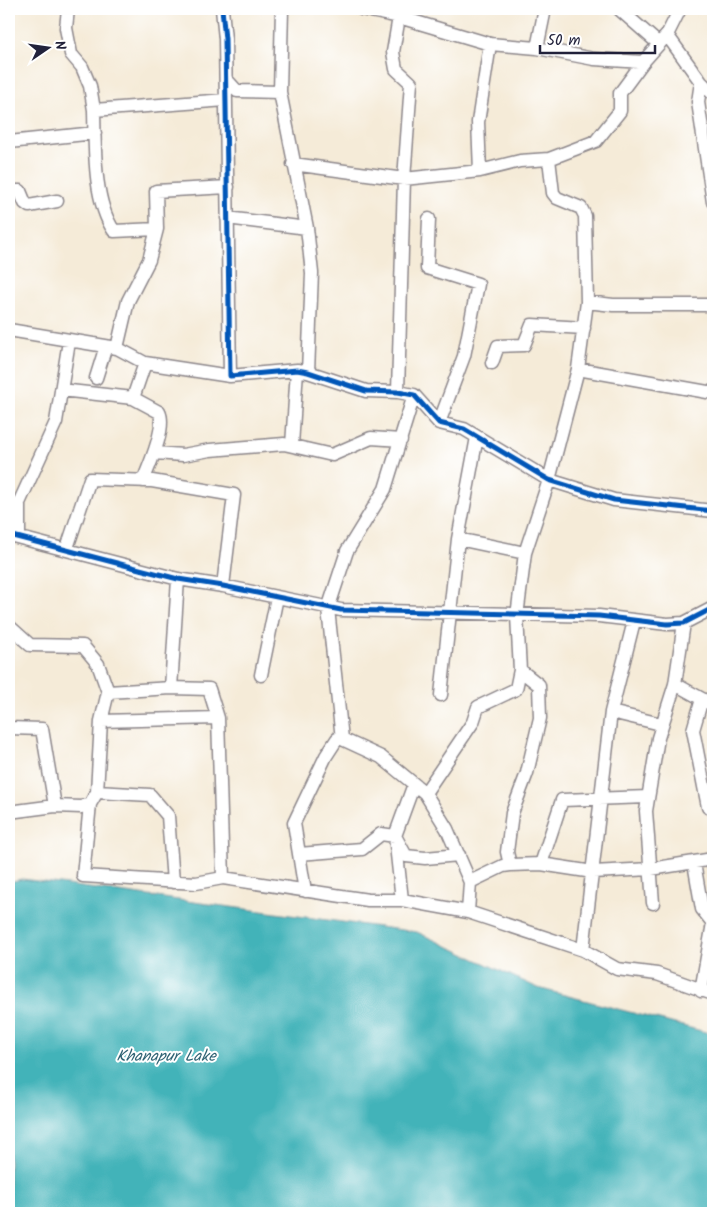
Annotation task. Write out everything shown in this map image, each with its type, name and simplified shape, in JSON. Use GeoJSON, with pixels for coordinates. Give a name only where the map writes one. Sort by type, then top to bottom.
{"type":"FeatureCollection","features":[{"type":"Feature","properties":{"kind":"street"},"geometry":{"type":"LineString","coordinates":[[68,9],[66,28],[71,54],[82,67],[90,86],[94,110],[100,199],[106,219],[114,231],[157,229]]}},
{"type":"Feature","properties":{"kind":"street"},"geometry":{"type":"LineString","coordinates":[[222,9],[226,79],[230,376]]}},
{"type":"Feature","properties":{"kind":"street"},"geometry":{"type":"LineString","coordinates":[[282,9],[280,92],[307,228],[312,273],[303,371],[292,445]]}},
{"type":"Feature","properties":{"kind":"street"},"geometry":{"type":"LineString","coordinates":[[361,9],[399,17],[490,44],[537,48],[594,59],[643,62]]}},
{"type":"Feature","properties":{"kind":"street"},"geometry":{"type":"LineString","coordinates":[[537,48],[546,9]]}},
{"type":"Feature","properties":{"kind":"street"},"geometry":{"type":"LineString","coordinates":[[619,9],[663,40],[713,94]]}},
{"type":"Feature","properties":{"kind":"street"},"geometry":{"type":"LineString","coordinates":[[293,164],[404,179],[480,171],[520,161],[548,159],[596,142],[620,111],[620,92],[663,40],[680,9]]}},
{"type":"Feature","properties":{"kind":"street"},"geometry":{"type":"LineString","coordinates":[[398,392],[404,179],[410,83],[396,69],[393,52],[399,17]]}},
{"type":"Feature","properties":{"kind":"street"},"geometry":{"type":"LineString","coordinates":[[480,171],[478,122],[490,44]]}},
{"type":"Feature","properties":{"kind":"street"},"geometry":{"type":"LineString","coordinates":[[226,79],[237,91],[280,92]]}},
{"type":"Feature","properties":{"kind":"street"},"geometry":{"type":"LineString","coordinates":[[701,82],[698,102],[713,202]]}},
{"type":"Feature","properties":{"kind":"street"},"geometry":{"type":"LineString","coordinates":[[94,110],[226,100]]}},
{"type":"Feature","properties":{"kind":"street"},"geometry":{"type":"LineString","coordinates":[[9,142],[95,133]]}},
{"type":"Feature","properties":{"kind":"street"},"geometry":{"type":"LineString","coordinates":[[425,793],[473,722],[478,707],[516,689],[520,670],[517,616],[525,553],[549,480],[578,369],[587,302],[585,216],[581,208],[557,198],[553,193],[548,159]]}},
{"type":"Feature","properties":{"kind":"street"},"geometry":{"type":"LineString","coordinates":[[96,378],[112,347],[128,301],[149,260],[157,229],[156,191],[228,187]]}},
{"type":"Feature","properties":{"kind":"street"},"geometry":{"type":"LineString","coordinates":[[9,191],[20,191],[25,203],[29,206],[57,201]]}},
{"type":"Feature","properties":{"kind":"street"},"geometry":{"type":"LineString","coordinates":[[227,218],[307,228]]}},
{"type":"Feature","properties":{"kind":"street"},"geometry":{"type":"LineString","coordinates":[[429,219],[428,268],[478,284],[464,356],[439,423]]}},
{"type":"Feature","properties":{"kind":"street"},"geometry":{"type":"LineString","coordinates":[[587,302],[613,305],[713,305]]}},
{"type":"Feature","properties":{"kind":"street"},"geometry":{"type":"LineString","coordinates":[[492,363],[498,346],[524,345],[532,325],[584,328]]}},
{"type":"Feature","properties":{"kind":"street"},"geometry":{"type":"LineString","coordinates":[[9,330],[112,347],[144,363],[230,376],[303,371],[366,392],[398,392],[414,395],[439,423],[464,428],[549,480],[614,500],[713,511]]}},
{"type":"Feature","properties":{"kind":"street"},"geometry":{"type":"LineString","coordinates":[[69,341],[56,422],[19,503],[14,536],[67,548],[178,579],[223,586],[328,609],[517,616],[599,616],[667,624],[684,623],[713,608]]}},
{"type":"Feature","properties":{"kind":"street"},"geometry":{"type":"LineString","coordinates":[[132,398],[144,363]]}},
{"type":"Feature","properties":{"kind":"street"},"geometry":{"type":"LineString","coordinates":[[578,369],[713,393]]}},
{"type":"Feature","properties":{"kind":"street"},"geometry":{"type":"LineString","coordinates":[[61,390],[132,398],[156,410],[161,416],[155,453],[143,481]]}},
{"type":"Feature","properties":{"kind":"street"},"geometry":{"type":"LineString","coordinates":[[342,739],[328,609],[347,551],[385,489],[414,395]]}},
{"type":"Feature","properties":{"kind":"street"},"geometry":{"type":"LineString","coordinates":[[441,695],[448,614],[458,539],[478,437]]}},
{"type":"Feature","properties":{"kind":"street"},"geometry":{"type":"LineString","coordinates":[[155,453],[184,455],[210,450],[292,445],[332,455],[370,438],[401,440]]}},
{"type":"Feature","properties":{"kind":"street"},"geometry":{"type":"LineString","coordinates":[[67,548],[90,480],[143,481],[234,495],[223,586]]}},
{"type":"Feature","properties":{"kind":"street"},"geometry":{"type":"LineString","coordinates":[[458,539],[525,553]]}},
{"type":"Feature","properties":{"kind":"street"},"geometry":{"type":"LineString","coordinates":[[171,688],[178,579]]}},
{"type":"Feature","properties":{"kind":"street"},"geometry":{"type":"LineString","coordinates":[[262,675],[277,597]]}},
{"type":"Feature","properties":{"kind":"street"},"geometry":{"type":"LineString","coordinates":[[584,950],[611,712],[634,621]]}},
{"type":"Feature","properties":{"kind":"street"},"geometry":{"type":"LineString","coordinates":[[652,903],[646,811],[661,724],[675,684],[684,623]]}},
{"type":"Feature","properties":{"kind":"street"},"geometry":{"type":"LineString","coordinates":[[9,626],[30,645],[84,646],[98,664],[108,692],[101,721],[97,792],[90,804],[83,876],[196,883],[223,878],[368,900],[402,900],[468,912],[584,950],[617,969],[656,974],[707,993],[713,923],[702,908],[694,863]]}},
{"type":"Feature","properties":{"kind":"street"},"geometry":{"type":"LineString","coordinates":[[510,866],[507,852],[512,812],[527,773],[540,718],[539,685],[520,670]]}},
{"type":"Feature","properties":{"kind":"street"},"geometry":{"type":"LineString","coordinates":[[675,684],[708,702],[693,730],[709,786],[708,806],[713,809]]}},
{"type":"Feature","properties":{"kind":"street"},"geometry":{"type":"LineString","coordinates":[[108,692],[171,688],[209,689],[218,718],[223,878]]}},
{"type":"Feature","properties":{"kind":"street"},"geometry":{"type":"LineString","coordinates":[[611,712],[661,724]]}},
{"type":"Feature","properties":{"kind":"street"},"geometry":{"type":"LineString","coordinates":[[101,721],[218,718]]}},
{"type":"Feature","properties":{"kind":"street"},"geometry":{"type":"LineString","coordinates":[[9,728],[42,729],[56,806]]}},
{"type":"Feature","properties":{"kind":"street"},"geometry":{"type":"LineString","coordinates":[[305,891],[294,823],[326,756],[336,739],[342,739],[381,757],[425,793],[447,829],[470,882],[468,912]]}},
{"type":"Feature","properties":{"kind":"street"},"geometry":{"type":"LineString","coordinates":[[402,900],[395,836],[414,784]]}},
{"type":"Feature","properties":{"kind":"street"},"geometry":{"type":"LineString","coordinates":[[97,792],[150,795],[168,816],[173,882]]}},
{"type":"Feature","properties":{"kind":"street"},"geometry":{"type":"LineString","coordinates":[[541,864],[562,800],[648,797]]}},
{"type":"Feature","properties":{"kind":"street"},"geometry":{"type":"LineString","coordinates":[[9,812],[56,806],[81,807],[90,804]]}},
{"type":"Feature","properties":{"kind":"street"},"geometry":{"type":"LineString","coordinates":[[299,854],[362,849],[381,834],[395,836]]}},
{"type":"Feature","properties":{"kind":"street"},"geometry":{"type":"LineString","coordinates":[[395,836],[406,856],[425,858],[458,855]]}},
{"type":"Feature","properties":{"kind":"street"},"geometry":{"type":"LineString","coordinates":[[470,882],[503,866],[541,864],[593,872],[650,869],[713,859]]}},
{"type":"Feature","properties":{"kind":"water","name":"Khanapur Lake"},"geometry":{"type":"Polygon","coordinates":[[[22,879],[417,932],[538,988],[713,1034],[713,1213],[9,1213],[9,882],[22,879]]]}},
{"type":"Feature","properties":{"kind":"cycle path"},"geometry":{"type":"LineString","coordinates":[[222,9],[225,39],[230,376],[297,370],[366,391],[398,392],[414,395],[439,423],[464,429],[549,480],[614,500],[713,511]]}},
{"type":"Feature","properties":{"kind":"cycle path"},"geometry":{"type":"LineString","coordinates":[[9,535],[178,579],[223,586],[341,610],[599,616],[667,624],[684,623],[713,608]]}}]}
